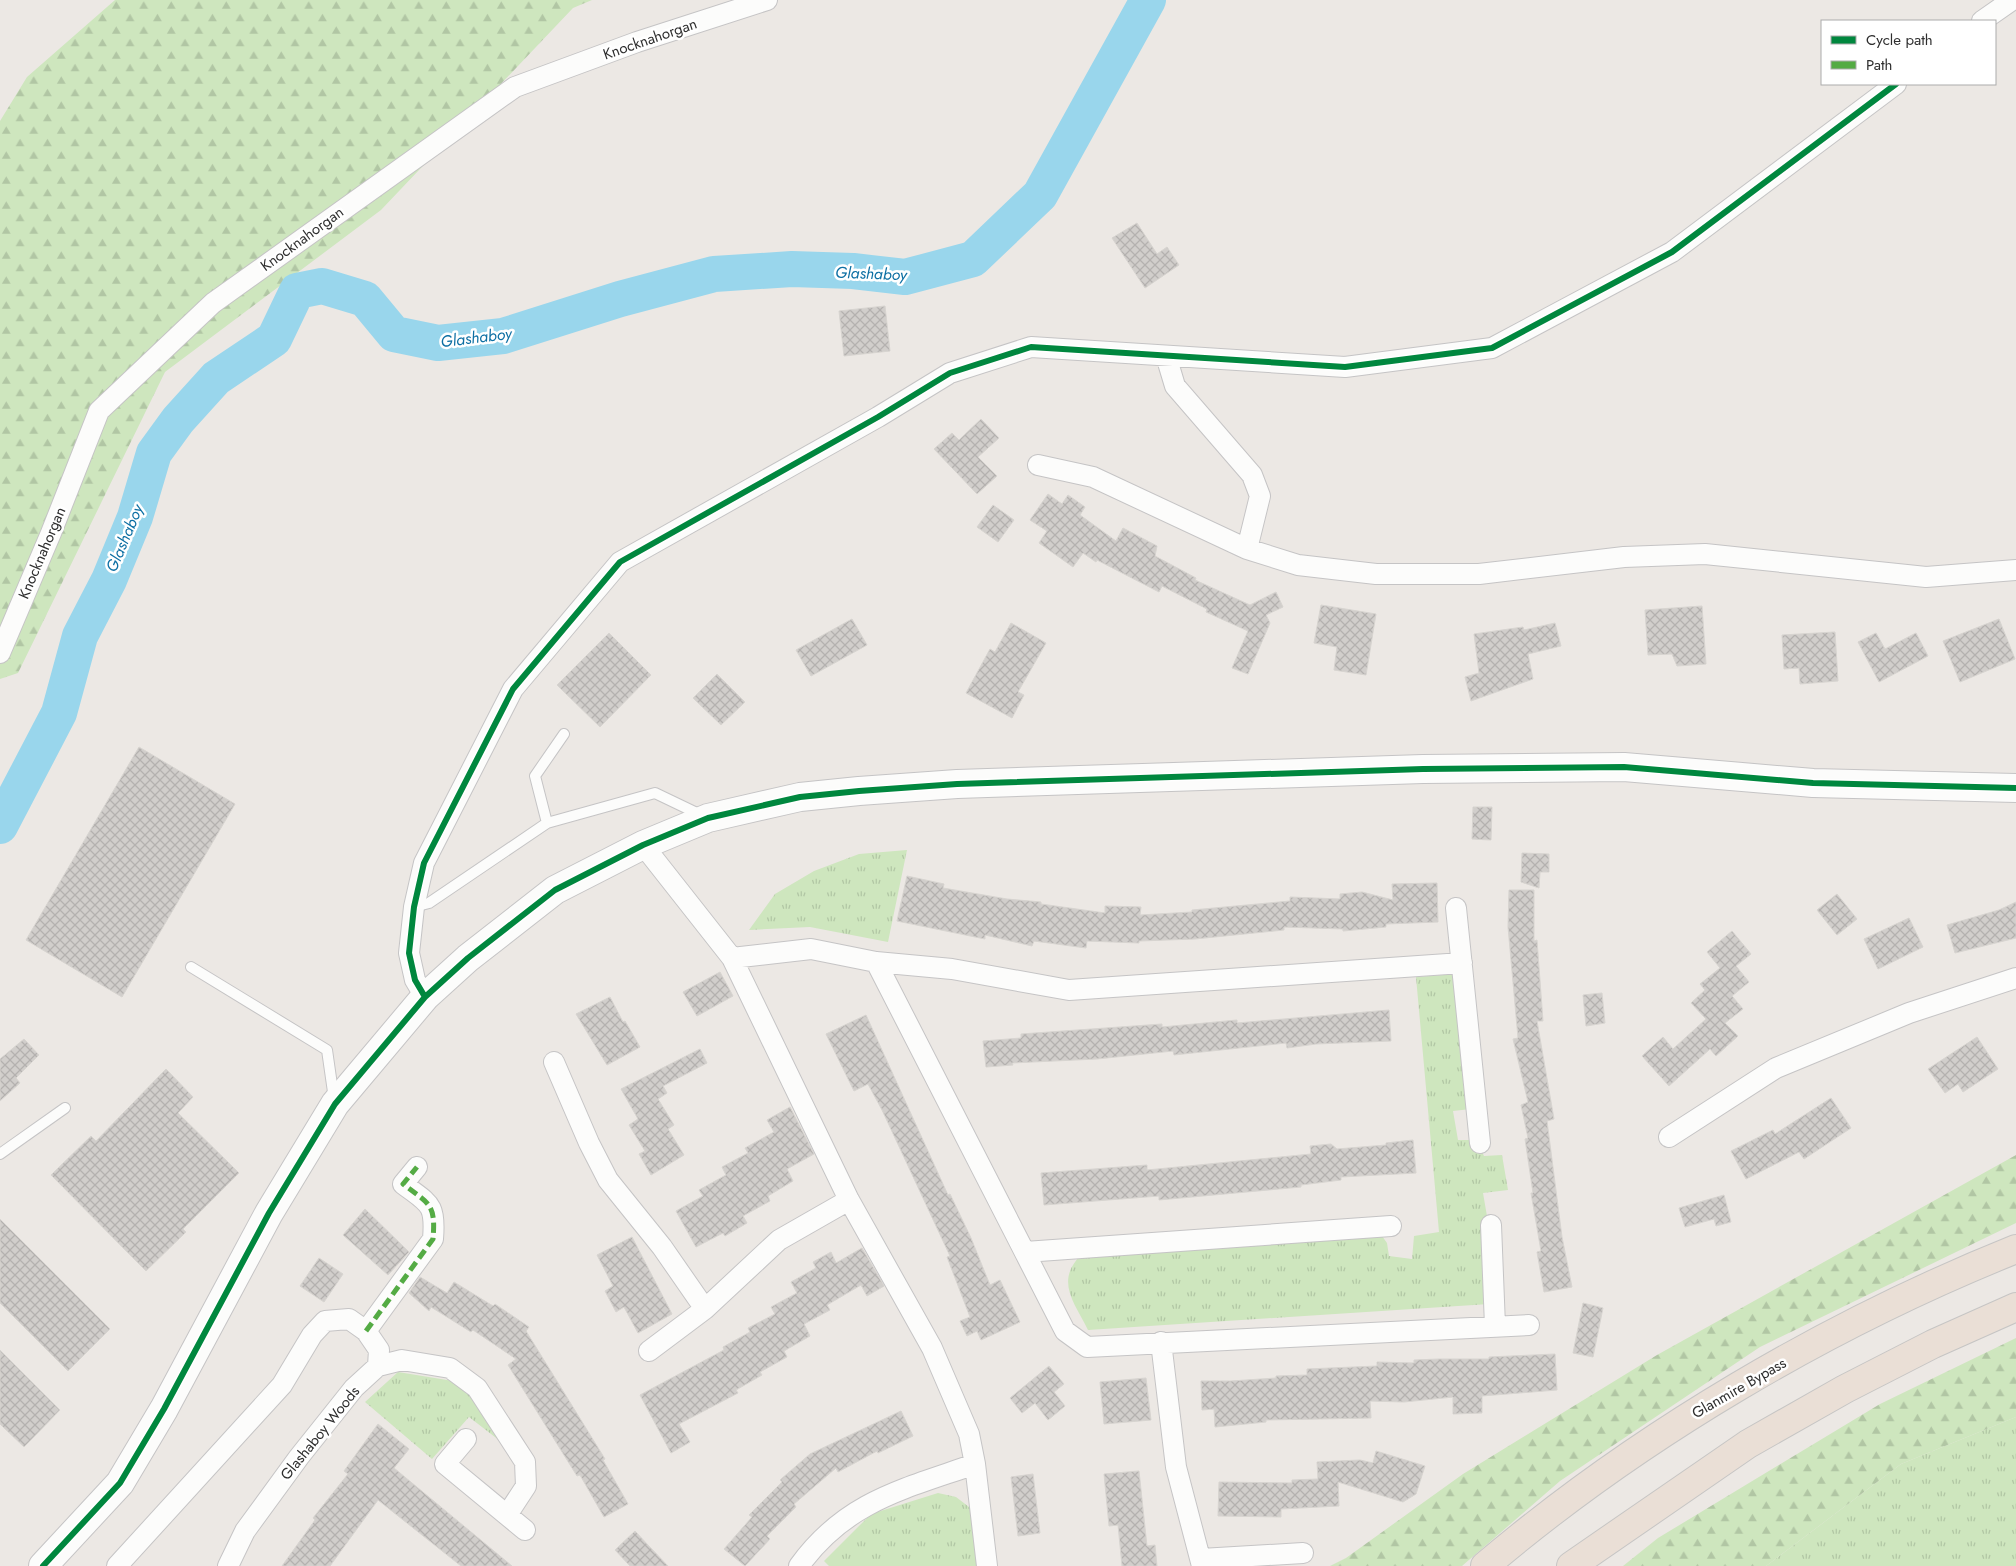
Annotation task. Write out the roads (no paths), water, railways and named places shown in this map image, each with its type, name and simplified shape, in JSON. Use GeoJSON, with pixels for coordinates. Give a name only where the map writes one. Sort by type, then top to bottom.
{"type":"FeatureCollection","features":[{"type":"Feature","properties":{"kind":"highway","name":"Glanmire Bypass"},"geometry":{"type":"LineString","coordinates":[[1485,1566],[1592,1483],[1680,1423],[1867,1316],[1931,1285],[2016,1249]]}},
{"type":"Feature","properties":{"kind":"highway"},"geometry":{"type":"LineString","coordinates":[[1571,1566],[1748,1444],[1872,1376],[2016,1307]]}},
{"type":"Feature","properties":{"kind":"main road"},"geometry":{"type":"LineString","coordinates":[[43,1566],[120,1482],[164,1410],[269,1214],[335,1104],[425,997],[468,958],[555,890],[643,845],[708,818],[800,797],[859,790],[957,784],[1423,768],[1624,767],[1813,783],[2016,788]]}},
{"type":"Feature","properties":{"kind":"street","name":"Knocknahorgan"},"geometry":{"type":"LineString","coordinates":[[0,652],[52,533],[99,411],[213,303],[515,87],[637,42],[767,0]]}},
{"type":"Feature","properties":{"kind":"street"},"geometry":{"type":"LineString","coordinates":[[1983,20],[2012,0]]}},
{"type":"Feature","properties":{"kind":"street"},"geometry":{"type":"LineString","coordinates":[[425,997],[415,980],[409,953],[414,907],[424,863],[513,689],[620,562],[870,421],[950,373],[1031,347],[1345,367],[1492,348],[1672,252],[1823,136],[1895,85]]}},
{"type":"Feature","properties":{"kind":"street"},"geometry":{"type":"LineString","coordinates":[[1166,356],[1175,386],[1252,475],[1260,496],[1247,549]]}},
{"type":"Feature","properties":{"kind":"street"},"geometry":{"type":"LineString","coordinates":[[1038,465],[1093,477],[1247,549],[1298,566],[1376,574],[1479,574],[1624,557],[1705,554],[1926,577],[2016,570]]}},
{"type":"Feature","properties":{"kind":"street"},"geometry":{"type":"LineString","coordinates":[[643,845],[732,958],[849,1200],[932,1348],[969,1434],[975,1464],[987,1566]]}},
{"type":"Feature","properties":{"kind":"street"},"geometry":{"type":"LineString","coordinates":[[1456,908],[1480,1143]]}},
{"type":"Feature","properties":{"kind":"street"},"geometry":{"type":"LineString","coordinates":[[732,958],[811,949],[876,962],[952,969],[1069,990],[1462,963]]}},
{"type":"Feature","properties":{"kind":"street"},"geometry":{"type":"LineString","coordinates":[[876,962],[1065,1331],[1087,1347],[1529,1325]]}},
{"type":"Feature","properties":{"kind":"street"},"geometry":{"type":"LineString","coordinates":[[1669,1137],[1776,1068],[1895,1018],[2016,978]]}},
{"type":"Feature","properties":{"kind":"street"},"geometry":{"type":"LineString","coordinates":[[554,1062],[589,1143],[608,1180],[662,1247],[705,1309]]}},
{"type":"Feature","properties":{"kind":"street"},"geometry":{"type":"LineString","coordinates":[[366,1331],[433,1239],[435,1221],[431,1206],[403,1184],[417,1167]]}},
{"type":"Feature","properties":{"kind":"street"},"geometry":{"type":"LineString","coordinates":[[649,1351],[705,1309],[779,1240],[849,1200]]}},
{"type":"Feature","properties":{"kind":"street"},"geometry":{"type":"LineString","coordinates":[[1491,1225],[1495,1326]]}},
{"type":"Feature","properties":{"kind":"street"},"geometry":{"type":"LineString","coordinates":[[1025,1252],[1391,1226]]}},
{"type":"Feature","properties":{"kind":"street"},"geometry":{"type":"LineString","coordinates":[[117,1566],[282,1385],[312,1335],[325,1321],[350,1318],[366,1331],[379,1350],[378,1366]]}},
{"type":"Feature","properties":{"kind":"street"},"geometry":{"type":"LineString","coordinates":[[1161,1342],[1176,1467],[1201,1562],[1303,1553]]}},
{"type":"Feature","properties":{"kind":"street","name":"Glashaboy Woods"},"geometry":{"type":"LineString","coordinates":[[228,1566],[246,1531],[299,1457],[354,1388],[378,1366],[402,1360],[450,1368],[477,1388],[525,1462],[526,1486],[507,1515]]}},
{"type":"Feature","properties":{"kind":"street"},"geometry":{"type":"LineString","coordinates":[[466,1440],[445,1464],[525,1530]]}},
{"type":"Feature","properties":{"kind":"street"},"geometry":{"type":"LineString","coordinates":[[799,1566],[811,1549],[854,1512],[885,1495],[975,1464]]}},
{"type":"Feature","properties":{"kind":"lane"},"geometry":{"type":"LineString","coordinates":[[547,823],[535,776],[564,734]]}},
{"type":"Feature","properties":{"kind":"lane"},"geometry":{"type":"LineString","coordinates":[[414,907],[429,903],[547,823],[654,793],[708,818]]}},
{"type":"Feature","properties":{"kind":"lane"},"geometry":{"type":"LineString","coordinates":[[191,967],[327,1050],[335,1104]]}},
{"type":"Feature","properties":{"kind":"lane"},"geometry":{"type":"LineString","coordinates":[[0,1154],[65,1108]]}},
{"type":"Feature","properties":{"kind":"waterway","name":"Glashaboy"},"geometry":{"type":"LineString","coordinates":[[0,826],[59,713],[80,636],[109,580],[135,517],[154,453],[178,420],[216,378],[274,339],[297,291],[322,286],[365,299],[394,334],[438,343],[503,336],[620,299],[714,274],[792,269],[853,271],[905,277],[973,259],[1040,195],[1148,0]]}}]}
